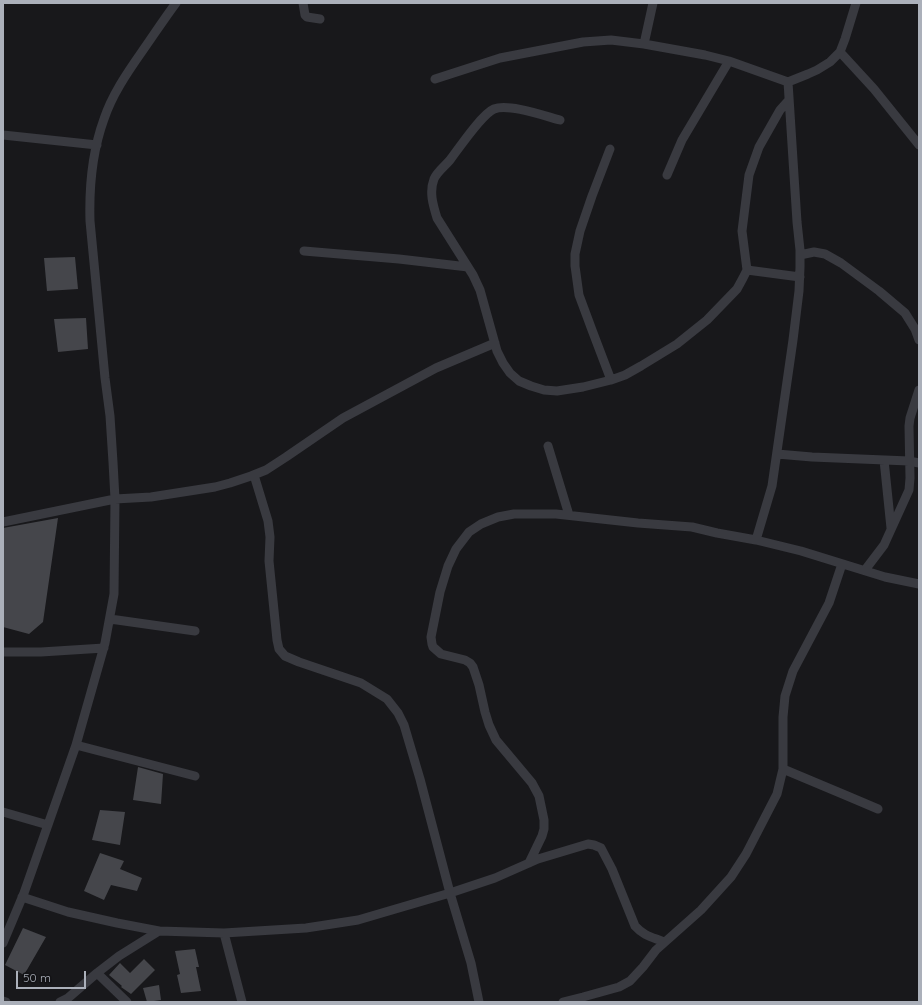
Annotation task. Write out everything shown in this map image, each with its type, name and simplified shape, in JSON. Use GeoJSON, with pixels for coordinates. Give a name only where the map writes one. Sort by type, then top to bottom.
{"type":"FeatureCollection","features":[{"type":"Feature","properties":{"kind":"street"},"geometry":{"type":"LineString","coordinates":[[3,943],[22,897],[76,745],[104,648],[114,594],[115,499],[110,416],[105,378],[89,200],[97,145],[104,119],[115,94],[130,68],[176,3]]}},
{"type":"Feature","properties":{"kind":"street"},"geometry":{"type":"LineString","coordinates":[[304,3],[305,14],[307,17],[320,19]]}},
{"type":"Feature","properties":{"kind":"street"},"geometry":{"type":"LineString","coordinates":[[644,44],[653,3]]}},
{"type":"Feature","properties":{"kind":"street"},"geometry":{"type":"LineString","coordinates":[[435,78],[500,58],[583,42],[610,40],[644,44],[705,55],[729,61],[788,82],[817,70],[830,62],[840,52],[856,3]]}},
{"type":"Feature","properties":{"kind":"street"},"geometry":{"type":"LineString","coordinates":[[840,52],[874,89],[919,145]]}},
{"type":"Feature","properties":{"kind":"street"},"geometry":{"type":"LineString","coordinates":[[667,175],[682,140],[729,61]]}},
{"type":"Feature","properties":{"kind":"street"},"geometry":{"type":"LineString","coordinates":[[756,540],[772,486],[794,340],[800,277],[800,254],[796,216],[788,82]]}},
{"type":"Feature","properties":{"kind":"street"},"geometry":{"type":"LineString","coordinates":[[560,120],[503,107],[494,109],[481,120],[435,178],[431,191],[437,218],[473,275],[480,290],[495,343],[503,363],[510,373],[520,381],[544,390],[557,391],[583,387],[626,375],[677,344],[707,320],[737,289],[747,270],[742,231],[749,175],[759,146],[780,110],[789,100]]}},
{"type":"Feature","properties":{"kind":"street"},"geometry":{"type":"LineString","coordinates":[[3,135],[97,145]]}},
{"type":"Feature","properties":{"kind":"street"},"geometry":{"type":"LineString","coordinates":[[610,149],[580,231],[575,254],[575,266],[580,295],[611,380]]}},
{"type":"Feature","properties":{"kind":"street"},"geometry":{"type":"LineString","coordinates":[[304,251],[399,259],[468,267]]}},
{"type":"Feature","properties":{"kind":"street"},"geometry":{"type":"LineString","coordinates":[[800,254],[814,252],[825,254],[841,263],[879,291],[905,313],[915,329],[919,340]]}},
{"type":"Feature","properties":{"kind":"street"},"geometry":{"type":"LineString","coordinates":[[747,270],[800,277]]}},
{"type":"Feature","properties":{"kind":"street"},"geometry":{"type":"LineString","coordinates":[[3,522],[115,499],[151,497],[230,484],[266,470],[343,418],[436,368],[495,343]]}},
{"type":"Feature","properties":{"kind":"street"},"geometry":{"type":"LineString","coordinates":[[865,570],[884,545],[908,490],[910,478],[910,418],[919,390]]}},
{"type":"Feature","properties":{"kind":"street"},"geometry":{"type":"LineString","coordinates":[[548,446],[569,515]]}},
{"type":"Feature","properties":{"kind":"street"},"geometry":{"type":"LineString","coordinates":[[777,454],[909,461],[919,463]]}},
{"type":"Feature","properties":{"kind":"street"},"geometry":{"type":"LineString","coordinates":[[884,460],[891,529]]}},
{"type":"Feature","properties":{"kind":"street"},"geometry":{"type":"LineString","coordinates":[[254,475],[268,521],[270,537],[269,560],[279,649],[285,656],[299,662],[361,683],[387,699],[398,713],[404,725],[420,779],[470,963],[479,1002]]}},
{"type":"Feature","properties":{"kind":"street"},"geometry":{"type":"LineString","coordinates":[[529,863],[544,829],[539,796],[532,783],[496,740],[485,712],[479,685],[470,663],[465,660],[440,654],[432,644],[431,637],[440,592],[448,566],[456,549],[469,532],[481,524],[498,517],[514,514],[556,514],[692,527],[801,551],[842,564],[919,584]]}},
{"type":"Feature","properties":{"kind":"street"},"geometry":{"type":"LineString","coordinates":[[563,1002],[584,998],[619,987],[630,981],[664,942],[701,910],[731,877],[746,854],[777,794],[783,769],[783,717],[785,696],[793,671],[829,603],[842,564]]}},
{"type":"Feature","properties":{"kind":"street"},"geometry":{"type":"LineString","coordinates":[[110,619],[195,630]]}},
{"type":"Feature","properties":{"kind":"street"},"geometry":{"type":"LineString","coordinates":[[3,652],[41,652],[104,648]]}},
{"type":"Feature","properties":{"kind":"street"},"geometry":{"type":"LineString","coordinates":[[76,745],[194,776]]}},
{"type":"Feature","properties":{"kind":"street"},"geometry":{"type":"LineString","coordinates":[[783,769],[878,809]]}},
{"type":"Feature","properties":{"kind":"street"},"geometry":{"type":"LineString","coordinates":[[3,812],[48,825]]}},
{"type":"Feature","properties":{"kind":"street"},"geometry":{"type":"LineString","coordinates":[[22,897],[68,912],[158,931],[224,933],[306,928],[358,920],[450,893],[495,878],[538,859],[588,844],[601,848],[612,869],[635,926],[645,935],[664,942]]}},
{"type":"Feature","properties":{"kind":"street"},"geometry":{"type":"LineString","coordinates":[[60,1002],[68,998],[119,956],[158,931]]}},
{"type":"Feature","properties":{"kind":"street"},"geometry":{"type":"LineString","coordinates":[[224,933],[242,1002]]}},
{"type":"Feature","properties":{"kind":"street"},"geometry":{"type":"LineString","coordinates":[[97,973],[127,1002]]}},
{"type":"Feature","properties":{"kind":"building"},"geometry":{"type":"Polygon","coordinates":[[[75,257],[78,289],[47,291],[44,258],[75,257]]]}},
{"type":"Feature","properties":{"kind":"building"},"geometry":{"type":"Polygon","coordinates":[[[86,318],[88,349],[58,352],[54,319],[86,318]]]}},
{"type":"Feature","properties":{"kind":"building"},"geometry":{"type":"Polygon","coordinates":[[[58,518],[43,622],[29,634],[3,627],[3,528],[58,518]]]}},
{"type":"Feature","properties":{"kind":"building"},"geometry":{"type":"Polygon","coordinates":[[[138,767],[163,774],[161,804],[133,800],[138,767]]]}},
{"type":"Feature","properties":{"kind":"building"},"geometry":{"type":"Polygon","coordinates":[[[100,810],[125,812],[120,845],[92,840],[100,810]]]}},
{"type":"Feature","properties":{"kind":"building"},"geometry":{"type":"Polygon","coordinates":[[[100,853],[124,861],[120,869],[142,878],[137,891],[111,885],[104,900],[84,891],[100,853]]]}},
{"type":"Feature","properties":{"kind":"building"},"geometry":{"type":"Polygon","coordinates":[[[23,928],[46,937],[24,975],[5,965],[23,928]]]}},
{"type":"Feature","properties":{"kind":"building"},"geometry":{"type":"Polygon","coordinates":[[[195,949],[199,967],[196,967],[201,991],[181,993],[177,975],[180,974],[175,951],[195,949]]]}},
{"type":"Feature","properties":{"kind":"building"},"geometry":{"type":"Polygon","coordinates":[[[144,959],[155,970],[131,994],[121,987],[122,986],[109,975],[120,963],[130,973],[144,959]]]}},
{"type":"Feature","properties":{"kind":"building"},"geometry":{"type":"Polygon","coordinates":[[[159,985],[161,1000],[147,1002],[143,988],[159,985]]]}}]}
